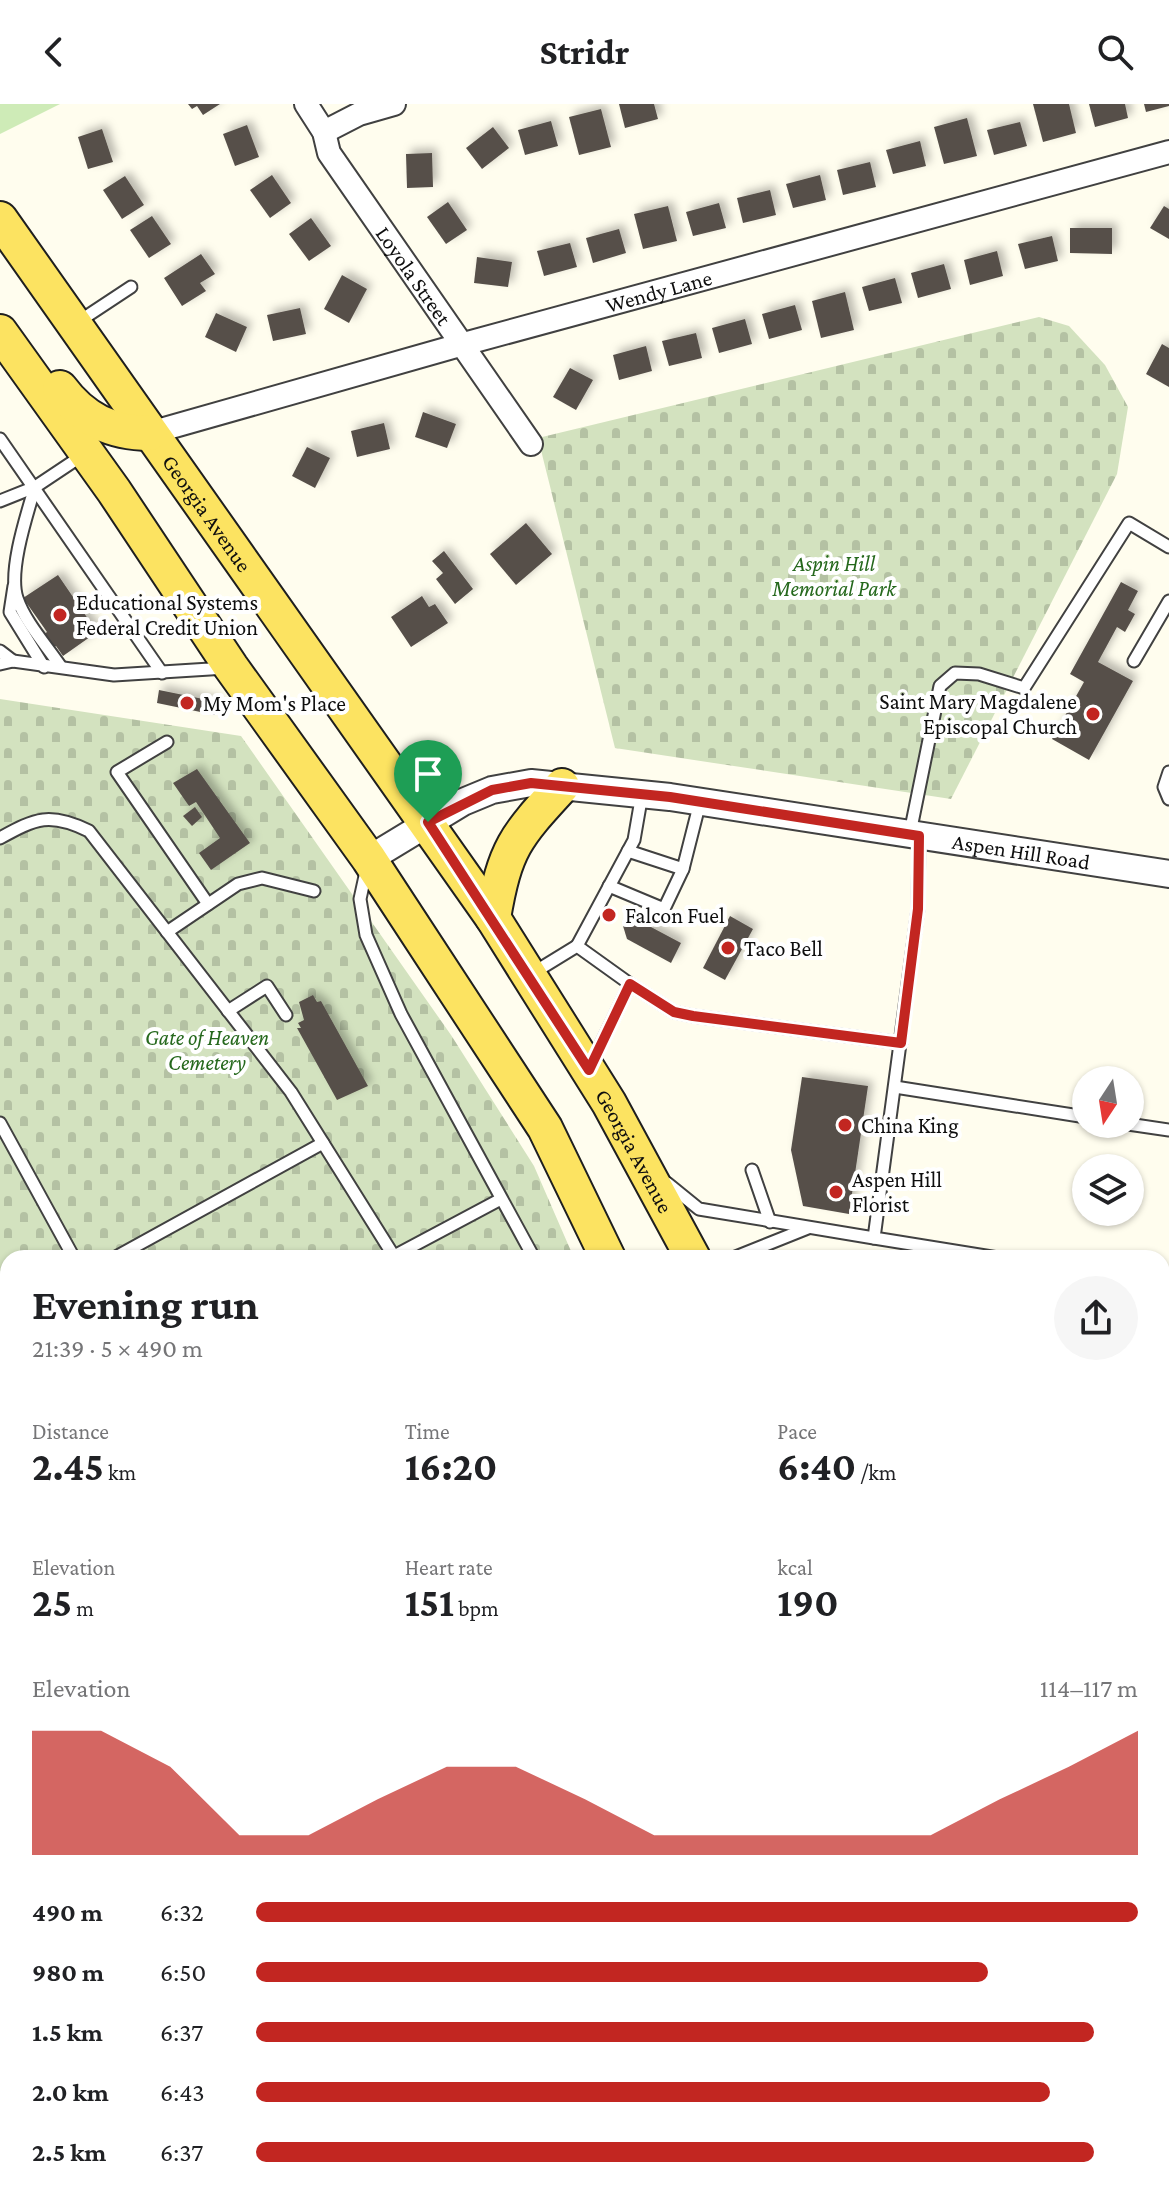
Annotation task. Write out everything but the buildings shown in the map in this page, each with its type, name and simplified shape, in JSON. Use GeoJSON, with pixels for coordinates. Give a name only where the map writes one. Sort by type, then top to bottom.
{"type":"FeatureCollection","features":[{"type":"Feature","properties":{"kind":"main road","name":"Georgia Avenue"},"geometry":{"type":"LineString","coordinates":[[0,219],[493,918],[589,1070],[689,1250]]}},
{"type":"Feature","properties":{"kind":"main road"},"geometry":{"type":"LineString","coordinates":[[0,307],[73,404],[88,418],[117,430],[150,433]]}},
{"type":"Feature","properties":{"kind":"main road"},"geometry":{"type":"LineString","coordinates":[[0,332],[87,453],[231,667],[369,859],[545,1128],[604,1250]]}},
{"type":"Feature","properties":{"kind":"main road"},"geometry":{"type":"LineString","coordinates":[[87,453],[109,450],[148,463],[163,476],[220,553],[243,564]]}},
{"type":"Feature","properties":{"kind":"main road"},"geometry":{"type":"LineString","coordinates":[[493,918],[513,842],[562,786]]}},
{"type":"Feature","properties":{"kind":"street","name":"Loyola Street"},"geometry":{"type":"LineString","coordinates":[[306,104],[324,132],[329,153],[531,444]]}},
{"type":"Feature","properties":{"kind":"street"},"geometry":{"type":"LineString","coordinates":[[324,132],[359,114],[394,104]]}},
{"type":"Feature","properties":{"kind":"street","name":"Wendy Lane"},"geometry":{"type":"LineString","coordinates":[[150,433],[460,345],[1169,152]]}},
{"type":"Feature","properties":{"kind":"street","name":"Aspen Hill Road"},"geometry":{"type":"LineString","coordinates":[[369,859],[428,822],[492,790],[531,783],[701,802],[1169,874]]}},
{"type":"Feature","properties":{"kind":"lane"},"geometry":{"type":"LineString","coordinates":[[73,325],[131,287]]}},
{"type":"Feature","properties":{"kind":"lane"},"geometry":{"type":"LineString","coordinates":[[0,439],[162,673]]}},
{"type":"Feature","properties":{"kind":"lane"},"geometry":{"type":"LineString","coordinates":[[0,501],[35,487],[87,453]]}},
{"type":"Feature","properties":{"kind":"lane"},"geometry":{"type":"LineString","coordinates":[[35,487],[24,524],[10,612],[44,667]]}},
{"type":"Feature","properties":{"kind":"lane"},"geometry":{"type":"LineString","coordinates":[[874,1238],[918,909],[914,835],[940,686],[955,673],[979,674],[1024,688],[1129,523],[1169,547]]}},
{"type":"Feature","properties":{"kind":"lane"},"geometry":{"type":"LineString","coordinates":[[14,585],[20,605],[61,667]]}},
{"type":"Feature","properties":{"kind":"lane"},"geometry":{"type":"LineString","coordinates":[[1134,661],[1169,601]]}},
{"type":"Feature","properties":{"kind":"lane"},"geometry":{"type":"LineString","coordinates":[[0,651],[13,661]]}},
{"type":"Feature","properties":{"kind":"lane"},"geometry":{"type":"LineString","coordinates":[[0,664],[13,661],[114,675],[231,667]]}},
{"type":"Feature","properties":{"kind":"lane"},"geometry":{"type":"LineString","coordinates":[[167,742],[117,772],[208,904]]}},
{"type":"Feature","properties":{"kind":"lane"},"geometry":{"type":"LineString","coordinates":[[1169,772],[1164,787],[1169,799]]}},
{"type":"Feature","properties":{"kind":"lane"},"geometry":{"type":"LineString","coordinates":[[529,976],[577,946],[634,840],[642,794]]}},
{"type":"Feature","properties":{"kind":"lane"},"geometry":{"type":"LineString","coordinates":[[609,886],[664,909],[683,869],[701,802]]}},
{"type":"Feature","properties":{"kind":"lane"},"geometry":{"type":"LineString","coordinates":[[0,838],[28,823],[51,817],[89,831],[291,1092],[390,1250]]}},
{"type":"Feature","properties":{"kind":"lane"},"geometry":{"type":"LineString","coordinates":[[628,851],[683,869]]}},
{"type":"Feature","properties":{"kind":"lane"},"geometry":{"type":"LineString","coordinates":[[369,859],[360,899],[366,935],[401,1014],[530,1250]]}},
{"type":"Feature","properties":{"kind":"lane"},"geometry":{"type":"LineString","coordinates":[[167,932],[238,884],[262,878],[314,891]]}},
{"type":"Feature","properties":{"kind":"lane"},"geometry":{"type":"LineString","coordinates":[[577,946],[674,1012],[901,1043]]}},
{"type":"Feature","properties":{"kind":"lane"},"geometry":{"type":"LineString","coordinates":[[589,1070],[630,984]]}},
{"type":"Feature","properties":{"kind":"lane"},"geometry":{"type":"LineString","coordinates":[[228,1011],[267,986],[286,1015]]}},
{"type":"Feature","properties":{"kind":"lane"},"geometry":{"type":"LineString","coordinates":[[895,1087],[1072,1115]]}},
{"type":"Feature","properties":{"kind":"lane"},"geometry":{"type":"LineString","coordinates":[[0,1123],[70,1250]]}},
{"type":"Feature","properties":{"kind":"lane"},"geometry":{"type":"LineString","coordinates":[[1144,1126],[1169,1130]]}},
{"type":"Feature","properties":{"kind":"lane"},"geometry":{"type":"LineString","coordinates":[[129,1250],[323,1143]]}},
{"type":"Feature","properties":{"kind":"lane"},"geometry":{"type":"LineString","coordinates":[[641,1162],[699,1209],[948,1250]]}},
{"type":"Feature","properties":{"kind":"lane"},"geometry":{"type":"LineString","coordinates":[[752,1170],[770,1222]]}},
{"type":"Feature","properties":{"kind":"lane"},"geometry":{"type":"LineString","coordinates":[[407,1250],[501,1199]]}},
{"type":"Feature","properties":{"kind":"lane"},"geometry":{"type":"LineString","coordinates":[[753,1250],[808,1228]]}},
{"type":"Feature","properties":{"kind":"green space"},"geometry":{"type":"Polygon","coordinates":[[[0,104],[60,104],[0,134],[0,104]]]}},
{"type":"Feature","properties":{"kind":"green space","name":"Aspin Hill Memorial Park"},"geometry":{"type":"Polygon","coordinates":[[[1039,317],[1069,326],[1105,365],[1128,407],[1117,474],[951,799],[615,748],[538,438],[1039,317]]]}},
{"type":"Feature","properties":{"kind":"green space","name":"Gate of Heaven Cemetery"},"geometry":{"type":"Polygon","coordinates":[[[0,699],[241,736],[451,1035],[534,1166],[571,1250],[0,1250],[0,699]]]}},
{"type":"Feature","properties":{"kind":"place","name":"Educational Systems Federal Credit Union"},"geometry":{"type":"Point","coordinates":[60,615]}},
{"type":"Feature","properties":{"kind":"place","name":"My Mom's Place"},"geometry":{"type":"Point","coordinates":[187,703]}},
{"type":"Feature","properties":{"kind":"place","name":"Saint Mary Magdalene Episcopal Church"},"geometry":{"type":"Point","coordinates":[1093,714]}},
{"type":"Feature","properties":{"kind":"place","name":"Falcon Fuel"},"geometry":{"type":"Point","coordinates":[609,915]}},
{"type":"Feature","properties":{"kind":"place","name":"Taco Bell"},"geometry":{"type":"Point","coordinates":[728,948]}},
{"type":"Feature","properties":{"kind":"place","name":"China King"},"geometry":{"type":"Point","coordinates":[845,1125]}},
{"type":"Feature","properties":{"kind":"place","name":"Aspen Hill Florist"},"geometry":{"type":"Point","coordinates":[836,1192]}},
{"type":"Feature","properties":{"kind":"route"},"geometry":{"type":"LineString","coordinates":[[531,783],[670,797],[919,836],[918,909],[901,1043],[674,1012],[630,984],[589,1070],[428,822],[492,790],[531,783]]}}]}
